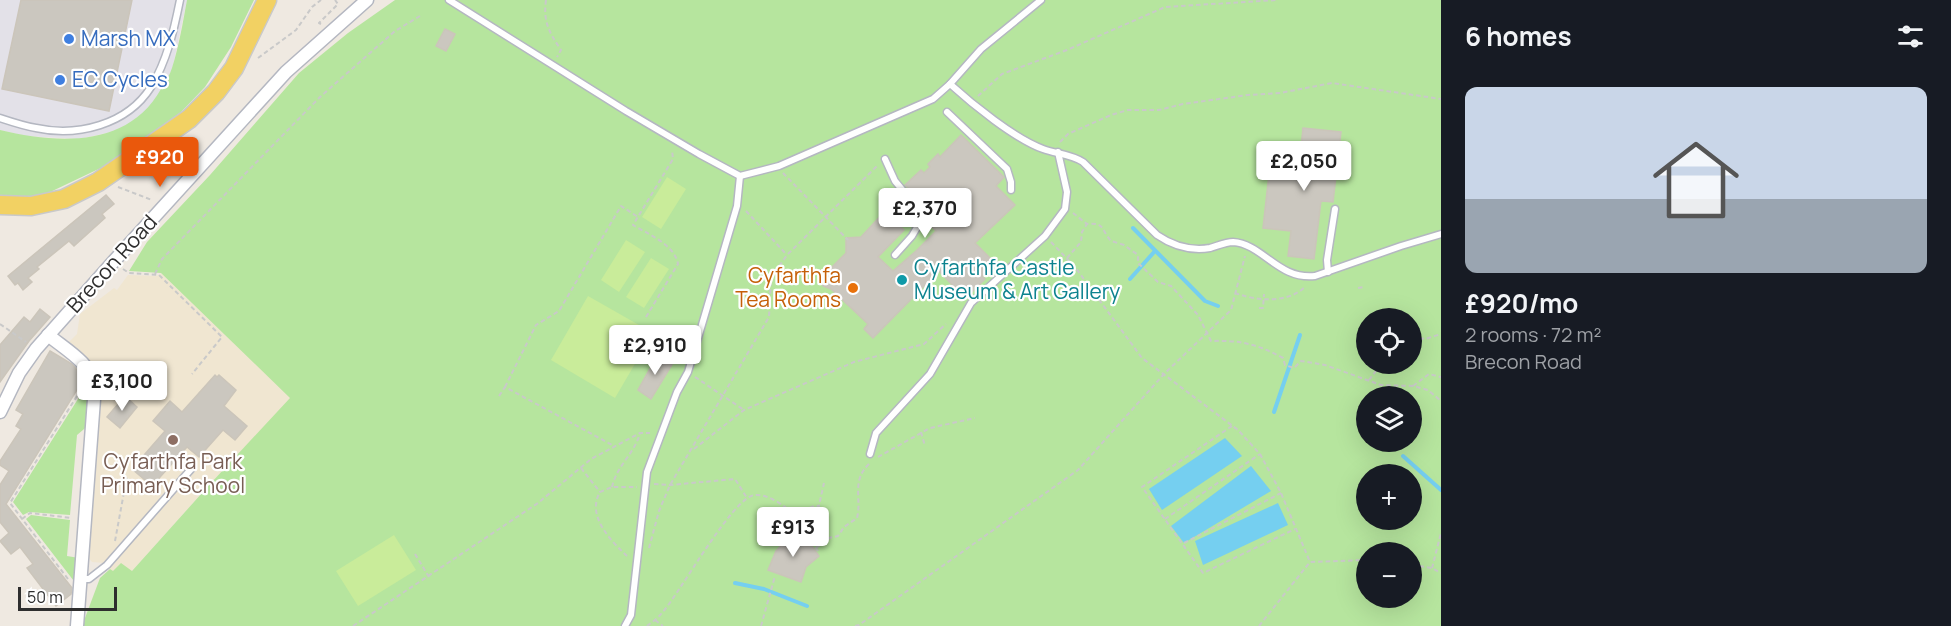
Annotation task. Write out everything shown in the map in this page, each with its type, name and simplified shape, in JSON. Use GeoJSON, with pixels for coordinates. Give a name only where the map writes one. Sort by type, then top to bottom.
{"type":"FeatureCollection","features":[{"type":"Feature","properties":{"kind":"main road"},"geometry":{"type":"LineString","coordinates":[[1,208],[64,200],[104,177],[189,118],[216,92],[234,68],[267,0]]}},
{"type":"Feature","properties":{"kind":"street","name":"Brecon Road"},"geometry":{"type":"LineString","coordinates":[[0,412],[19,373],[48,335],[162,207],[286,72],[367,0]]}},
{"type":"Feature","properties":{"kind":"street"},"geometry":{"type":"LineString","coordinates":[[48,335],[91,373],[96,386],[77,626]]}},
{"type":"Feature","properties":{"kind":"lane"},"geometry":{"type":"LineString","coordinates":[[0,118],[37,129],[82,130],[107,123],[128,111],[150,89],[163,63],[174,30],[180,0]]}},
{"type":"Feature","properties":{"kind":"lane"},"geometry":{"type":"LineString","coordinates":[[448,0],[676,140],[740,176],[779,166],[933,99],[950,84],[981,49],[1041,0]]}},
{"type":"Feature","properties":{"kind":"lane"},"geometry":{"type":"LineString","coordinates":[[950,84],[994,119],[1033,144],[1045,150],[1071,155],[1083,162],[1165,241],[1186,248],[1197,249],[1234,242],[1258,252],[1293,274],[1306,277],[1328,272],[1441,234]]}},
{"type":"Feature","properties":{"kind":"lane"},"geometry":{"type":"LineString","coordinates":[[947,112],[1007,169],[1011,190]]}},
{"type":"Feature","properties":{"kind":"lane"},"geometry":{"type":"LineString","coordinates":[[870,454],[876,433],[930,374],[971,303],[1045,236],[1065,209],[1067,192],[1058,152]]}},
{"type":"Feature","properties":{"kind":"lane"},"geometry":{"type":"LineString","coordinates":[[885,159],[895,181],[919,210],[919,224],[912,236],[895,255]]}},
{"type":"Feature","properties":{"kind":"lane"},"geometry":{"type":"LineString","coordinates":[[625,626],[631,615],[647,472],[677,392],[688,372],[737,206],[740,176]]}},
{"type":"Feature","properties":{"kind":"lane"},"geometry":{"type":"LineString","coordinates":[[1328,272],[1327,260],[1335,209]]}},
{"type":"Feature","properties":{"kind":"lane"},"geometry":{"type":"LineString","coordinates":[[81,584],[114,558],[192,468]]}},
{"type":"Feature","properties":{"kind":"path"},"geometry":{"type":"LineString","coordinates":[[234,68],[244,67],[296,30],[321,0]]}},
{"type":"Feature","properties":{"kind":"path"},"geometry":{"type":"LineString","coordinates":[[546,0],[544,15],[551,35],[561,50],[552,64]]}},
{"type":"Feature","properties":{"kind":"path"},"geometry":{"type":"LineString","coordinates":[[975,98],[1002,74],[1067,50],[1165,7],[1277,0]]}},
{"type":"Feature","properties":{"kind":"path"},"geometry":{"type":"LineString","coordinates":[[155,273],[162,259],[320,97],[395,31],[420,16]]}},
{"type":"Feature","properties":{"kind":"path"},"geometry":{"type":"LineString","coordinates":[[1059,144],[1068,134],[1128,110],[1159,110],[1183,104],[1280,93],[1332,83],[1441,99]]}},
{"type":"Feature","properties":{"kind":"path"},"geometry":{"type":"LineString","coordinates":[[646,317],[678,264],[671,250],[633,225],[673,159],[671,153],[676,140]]}},
{"type":"Feature","properties":{"kind":"path"},"geometry":{"type":"LineString","coordinates":[[647,557],[659,511],[669,485],[692,450],[768,317],[771,278],[787,255],[825,215],[885,159]]}},
{"type":"Feature","properties":{"kind":"path"},"geometry":{"type":"LineString","coordinates":[[779,166],[782,172],[848,240]]}},
{"type":"Feature","properties":{"kind":"path"},"geometry":{"type":"LineString","coordinates":[[104,177],[109,184],[158,203],[162,207]]}},
{"type":"Feature","properties":{"kind":"path"},"geometry":{"type":"LineString","coordinates":[[737,206],[742,208],[787,255]]}},
{"type":"Feature","properties":{"kind":"path"},"geometry":{"type":"LineString","coordinates":[[499,396],[536,325],[559,311],[621,207],[638,217]]}},
{"type":"Feature","properties":{"kind":"path"},"geometry":{"type":"LineString","coordinates":[[1065,209],[1076,214],[1087,224],[1095,223],[1101,226],[1111,242],[1124,245],[1138,255],[1138,263],[1158,282],[1171,286],[1198,315],[1211,341],[1254,344],[1283,358],[1285,364],[1294,368],[1301,361],[1325,365],[1381,385],[1413,386],[1429,374],[1441,376]]}},
{"type":"Feature","properties":{"kind":"path"},"geometry":{"type":"LineString","coordinates":[[1067,258],[1081,242],[1082,232],[1087,224]]}},
{"type":"Feature","properties":{"kind":"path"},"geometry":{"type":"LineString","coordinates":[[1045,236],[1067,258],[1142,358],[1232,426],[1260,454],[1281,493],[1310,562]]}},
{"type":"Feature","properties":{"kind":"path"},"geometry":{"type":"LineString","coordinates":[[855,626],[1078,470],[1164,374],[1231,310],[1246,252]]}},
{"type":"Feature","properties":{"kind":"path"},"geometry":{"type":"LineString","coordinates":[[114,261],[129,273],[159,275],[222,337],[192,374]]}},
{"type":"Feature","properties":{"kind":"path"},"geometry":{"type":"LineString","coordinates":[[1235,292],[1247,297],[1285,298],[1300,292],[1306,286]]}},
{"type":"Feature","properties":{"kind":"path"},"geometry":{"type":"LineString","coordinates":[[1358,288],[1364,287]]}},
{"type":"Feature","properties":{"kind":"path"},"geometry":{"type":"LineString","coordinates":[[1258,308],[1263,308],[1264,296]]}},
{"type":"Feature","properties":{"kind":"path"},"geometry":{"type":"LineString","coordinates":[[692,450],[744,410],[854,362],[924,344],[952,318]]}},
{"type":"Feature","properties":{"kind":"path"},"geometry":{"type":"LineString","coordinates":[[0,324],[24,340]]}},
{"type":"Feature","properties":{"kind":"path"},"geometry":{"type":"LineString","coordinates":[[1422,339],[1441,334]]}},
{"type":"Feature","properties":{"kind":"path"},"geometry":{"type":"LineString","coordinates":[[688,372],[744,410]]}},
{"type":"Feature","properties":{"kind":"path"},"geometry":{"type":"LineString","coordinates":[[81,584],[75,588],[10,503],[91,373]]}},
{"type":"Feature","properties":{"kind":"path"},"geometry":{"type":"LineString","coordinates":[[1369,380],[1374,374]]}},
{"type":"Feature","properties":{"kind":"path"},"geometry":{"type":"LineString","coordinates":[[505,387],[615,446]]}},
{"type":"Feature","properties":{"kind":"path"},"geometry":{"type":"LineString","coordinates":[[1422,388],[1428,390],[1441,401]]}},
{"type":"Feature","properties":{"kind":"path"},"geometry":{"type":"LineString","coordinates":[[878,457],[930,428],[975,418]]}},
{"type":"Feature","properties":{"kind":"path"},"geometry":{"type":"LineString","coordinates":[[1232,426],[1142,487],[1203,573],[1295,529]]}},
{"type":"Feature","properties":{"kind":"path"},"geometry":{"type":"LineString","coordinates":[[921,432],[925,446]]}},
{"type":"Feature","properties":{"kind":"path"},"geometry":{"type":"LineString","coordinates":[[612,487],[620,466],[638,440],[640,433]]}},
{"type":"Feature","properties":{"kind":"path"},"geometry":{"type":"LineString","coordinates":[[353,626],[538,503],[591,459],[640,433],[662,433]]}},
{"type":"Feature","properties":{"kind":"path"},"geometry":{"type":"LineString","coordinates":[[1165,519],[1260,454]]}},
{"type":"Feature","properties":{"kind":"path"},"geometry":{"type":"LineString","coordinates":[[824,483],[811,541],[817,550],[829,538],[838,536],[844,527],[857,518],[859,512],[857,493],[860,477],[869,464]]}},
{"type":"Feature","properties":{"kind":"path"},"geometry":{"type":"LineString","coordinates":[[581,468],[600,492]]}},
{"type":"Feature","properties":{"kind":"path"},"geometry":{"type":"LineString","coordinates":[[114,558],[112,553],[127,476]]}},
{"type":"Feature","properties":{"kind":"path"},"geometry":{"type":"LineString","coordinates":[[636,563],[607,537],[598,520],[596,498],[600,492],[612,487],[735,479],[747,498]]}},
{"type":"Feature","properties":{"kind":"path"},"geometry":{"type":"LineString","coordinates":[[1184,543],[1281,493]]}},
{"type":"Feature","properties":{"kind":"path"},"geometry":{"type":"LineString","coordinates":[[646,626],[663,613],[739,504],[747,498],[753,494],[770,497],[796,514],[819,506]]}},
{"type":"Feature","properties":{"kind":"path"},"geometry":{"type":"LineString","coordinates":[[22,519],[30,513],[86,519]]}},
{"type":"Feature","properties":{"kind":"path"},"geometry":{"type":"LineString","coordinates":[[1432,568],[1441,533]]}},
{"type":"Feature","properties":{"kind":"path"},"geometry":{"type":"LineString","coordinates":[[415,554],[429,577]]}},
{"type":"Feature","properties":{"kind":"path"},"geometry":{"type":"LineString","coordinates":[[1258,626],[1310,562],[1356,560]]}},
{"type":"Feature","properties":{"kind":"path"},"geometry":{"type":"LineString","coordinates":[[1422,566],[1432,568],[1441,573]]}},
{"type":"Feature","properties":{"kind":"path"},"geometry":{"type":"LineString","coordinates":[[761,626],[768,596],[776,576]]}},
{"type":"Feature","properties":{"kind":"path"},"geometry":{"type":"LineString","coordinates":[[655,620],[663,626]]}},
{"type":"Feature","properties":{"kind":"shaded area"},"geometry":{"type":"Polygon","coordinates":[[[0,0],[187,0],[172,70],[157,97],[144,113],[120,130],[79,139],[26,136],[0,130],[0,0]]]}},
{"type":"Feature","properties":{"kind":"shaded area","name":"Cyfarthfa Park Primary School"},"geometry":{"type":"Polygon","coordinates":[[[161,273],[291,398],[132,571],[112,571],[105,563],[92,562],[87,556],[100,373],[69,342],[77,334],[80,314],[114,288],[117,290],[128,275],[157,276],[161,273]]]}},
{"type":"Feature","properties":{"kind":"green space"},"geometry":{"type":"Polygon","coordinates":[[[187,0],[254,0],[231,47],[205,87],[181,112],[107,165],[46,194],[25,199],[0,197],[0,130],[22,135],[68,139],[111,132],[130,122],[147,108],[170,73],[179,43],[187,0]]]}},
{"type":"Feature","properties":{"kind":"green space"},"geometry":{"type":"Polygon","coordinates":[[[395,0],[1441,0],[1441,626],[82,626],[100,578],[110,569],[113,571],[121,563],[132,571],[290,398],[161,273],[129,271],[147,242],[210,175],[299,73],[348,33],[395,0]]]}},
{"type":"Feature","properties":{"kind":"green space"},"geometry":{"type":"Polygon","coordinates":[[[667,177],[686,189],[661,229],[642,217],[667,177]]]}},
{"type":"Feature","properties":{"kind":"green space"},"geometry":{"type":"Polygon","coordinates":[[[626,240],[645,252],[619,292],[601,280],[626,240]]]}},
{"type":"Feature","properties":{"kind":"green space"},"geometry":{"type":"Polygon","coordinates":[[[651,258],[669,269],[644,308],[626,297],[651,258]]]}},
{"type":"Feature","properties":{"kind":"green space"},"geometry":{"type":"Polygon","coordinates":[[[588,296],[653,333],[615,398],[551,360],[588,296]]]}},
{"type":"Feature","properties":{"kind":"green space"},"geometry":{"type":"Polygon","coordinates":[[[83,391],[91,396],[90,424],[77,435],[70,515],[29,512],[23,515],[13,502],[83,391]]]}},
{"type":"Feature","properties":{"kind":"green space"},"geometry":{"type":"Polygon","coordinates":[[[31,515],[70,520],[67,556],[79,558],[77,585],[26,519],[31,515]]]}},
{"type":"Feature","properties":{"kind":"green space"},"geometry":{"type":"Polygon","coordinates":[[[394,535],[416,570],[358,606],[336,571],[394,535]]]}},
{"type":"Feature","properties":{"kind":"water"},"geometry":{"type":"Polygon","coordinates":[[[1225,438],[1242,456],[1162,510],[1149,489],[1225,438]]]}},
{"type":"Feature","properties":{"kind":"water"},"geometry":{"type":"Polygon","coordinates":[[[1251,466],[1271,491],[1184,543],[1171,526],[1251,466]]]}},
{"type":"Feature","properties":{"kind":"water"},"geometry":{"type":"Polygon","coordinates":[[[1278,503],[1288,525],[1203,565],[1195,541],[1278,503]]]}},
{"type":"Feature","properties":{"kind":"building"},"geometry":{"type":"Polygon","coordinates":[[[21,0],[132,0],[109,111],[2,89],[21,0]]]}},
{"type":"Feature","properties":{"kind":"building"},"geometry":{"type":"Polygon","coordinates":[[[445,29],[455,34],[446,51],[436,46],[445,29]]]}},
{"type":"Feature","properties":{"kind":"building"},"geometry":{"type":"Polygon","coordinates":[[[1303,128],[1341,132],[1333,202],[1321,201],[1314,259],[1288,256],[1291,231],[1263,228],[1269,174],[1298,177],[1303,128]]]}},
{"type":"Feature","properties":{"kind":"building"},"geometry":{"type":"Polygon","coordinates":[[[961,135],[1004,177],[996,186],[1015,205],[975,243],[995,263],[982,276],[985,279],[968,296],[958,287],[956,289],[939,271],[873,338],[864,329],[868,324],[831,289],[823,286],[821,275],[846,253],[846,238],[861,237],[885,211],[904,230],[878,257],[893,271],[936,231],[928,223],[937,215],[905,185],[921,170],[924,173],[930,167],[928,164],[938,154],[940,157],[961,135]]]}},
{"type":"Feature","properties":{"kind":"building"},"geometry":{"type":"Polygon","coordinates":[[[106,195],[114,204],[102,214],[105,218],[74,246],[69,241],[37,267],[39,269],[28,278],[32,282],[23,290],[18,283],[15,285],[8,276],[106,195]]]}},
{"type":"Feature","properties":{"kind":"building"},"geometry":{"type":"Polygon","coordinates":[[[40,309],[50,317],[29,341],[0,382],[0,345],[24,317],[30,322],[40,309]]]}},
{"type":"Feature","properties":{"kind":"building"},"geometry":{"type":"Polygon","coordinates":[[[50,351],[72,364],[78,371],[85,381],[86,393],[78,388],[6,504],[72,588],[71,594],[56,606],[27,568],[33,564],[20,547],[11,554],[0,541],[9,533],[0,522],[0,485],[9,471],[0,465],[0,461],[21,429],[16,426],[23,414],[16,410],[50,351]]]}},
{"type":"Feature","properties":{"kind":"building"},"geometry":{"type":"Polygon","coordinates":[[[658,354],[673,363],[651,399],[638,390],[658,354]]]}},
{"type":"Feature","properties":{"kind":"building"},"geometry":{"type":"Polygon","coordinates":[[[215,375],[217,377],[219,375],[236,390],[224,406],[247,426],[235,440],[223,430],[199,457],[187,447],[152,486],[132,469],[165,431],[153,421],[170,401],[182,412],[215,375]]]}},
{"type":"Feature","properties":{"kind":"building"},"geometry":{"type":"Polygon","coordinates":[[[125,396],[137,407],[120,428],[107,417],[125,396]]]}},
{"type":"Feature","properties":{"kind":"building"},"geometry":{"type":"Polygon","coordinates":[[[793,533],[795,536],[798,534],[807,546],[810,543],[819,556],[806,567],[801,582],[768,570],[776,551],[793,533]]]}},
{"type":"Feature","properties":{"kind":"waterway"},"geometry":{"type":"LineString","coordinates":[[1133,228],[1205,301],[1218,306]]}},
{"type":"Feature","properties":{"kind":"waterway"},"geometry":{"type":"LineString","coordinates":[[1130,279],[1155,251]]}},
{"type":"Feature","properties":{"kind":"waterway"},"geometry":{"type":"LineString","coordinates":[[1274,412],[1300,335]]}},
{"type":"Feature","properties":{"kind":"waterway"},"geometry":{"type":"LineString","coordinates":[[1403,456],[1441,490]]}},
{"type":"Feature","properties":{"kind":"waterway"},"geometry":{"type":"LineString","coordinates":[[735,583],[764,589],[807,606]]}},
{"type":"Feature","properties":{"kind":"place","name":"Marsh MX"},"geometry":{"type":"Point","coordinates":[69,39]}},
{"type":"Feature","properties":{"kind":"place","name":"EC Cycles"},"geometry":{"type":"Point","coordinates":[60,80]}},
{"type":"Feature","properties":{"kind":"place","name":"Cyfarthfa Castle Museum & Art Gallery"},"geometry":{"type":"Point","coordinates":[902,280]}},
{"type":"Feature","properties":{"kind":"place","name":"Cyfarthfa Tea Rooms"},"geometry":{"type":"Point","coordinates":[853,288]}},
{"type":"Feature","properties":{"kind":"place","name":"Cyfarthfa Park Primary School"},"geometry":{"type":"Point","coordinates":[173,440]}}]}
